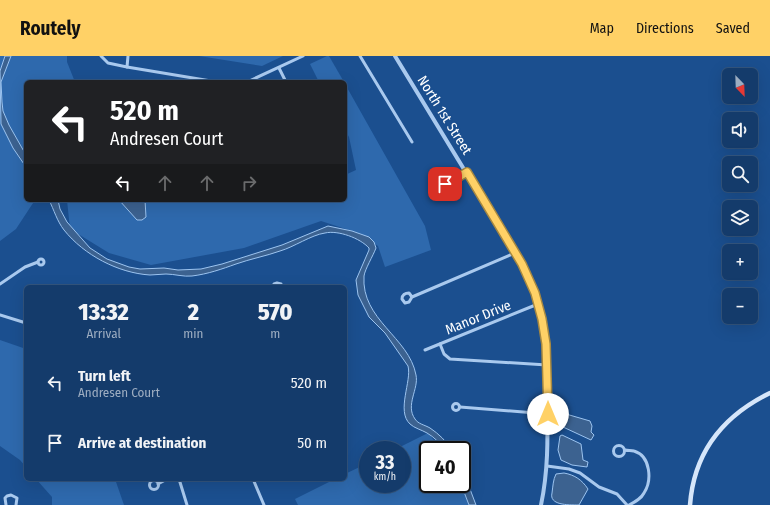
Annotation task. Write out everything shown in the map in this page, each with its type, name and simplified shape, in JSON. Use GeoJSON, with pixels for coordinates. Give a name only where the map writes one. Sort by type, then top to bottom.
{"type":"FeatureCollection","features":[{"type":"Feature","properties":{"kind":"main road"},"geometry":{"type":"LineString","coordinates":[[690,505],[693,481],[702,457],[714,436],[737,413],[770,394]]}},
{"type":"Feature","properties":{"kind":"street"},"geometry":{"type":"LineString","coordinates":[[101,56],[108,63],[205,80]]}},
{"type":"Feature","properties":{"kind":"street"},"geometry":{"type":"LineString","coordinates":[[127,67],[128,56]]}},
{"type":"Feature","properties":{"kind":"street"},"geometry":{"type":"LineString","coordinates":[[252,80],[303,56]]}},
{"type":"Feature","properties":{"kind":"street"},"geometry":{"type":"LineString","coordinates":[[360,56],[412,142]]}},
{"type":"Feature","properties":{"kind":"street","name":"North 1st Street"},"geometry":{"type":"LineString","coordinates":[[395,56],[515,253],[526,273],[538,304],[546,344],[548,414],[547,466],[541,505]]}},
{"type":"Feature","properties":{"kind":"street"},"geometry":{"type":"LineString","coordinates":[[279,68],[285,80]]}},
{"type":"Feature","properties":{"kind":"street"},"geometry":{"type":"LineString","coordinates":[[446,185],[467,172]]}},
{"type":"Feature","properties":{"kind":"street"},"geometry":{"type":"LineString","coordinates":[[412,297],[515,253]]}},
{"type":"Feature","properties":{"kind":"street"},"geometry":{"type":"LineString","coordinates":[[0,284],[25,267],[38,262]]}},
{"type":"Feature","properties":{"kind":"street","name":"Manor Drive"},"geometry":{"type":"LineString","coordinates":[[425,350],[538,304]]}},
{"type":"Feature","properties":{"kind":"street"},"geometry":{"type":"LineString","coordinates":[[0,315],[24,322]]}},
{"type":"Feature","properties":{"kind":"street"},"geometry":{"type":"LineString","coordinates":[[440,344],[444,354],[450,359],[547,365]]}},
{"type":"Feature","properties":{"kind":"street"},"geometry":{"type":"LineString","coordinates":[[460,407],[548,414]]}},
{"type":"Feature","properties":{"kind":"street"},"geometry":{"type":"LineString","coordinates":[[547,466],[569,468],[580,472],[599,487],[617,494],[628,505],[637,500],[645,492],[649,483],[649,474],[645,461],[639,454],[634,451],[625,450]]}},
{"type":"Feature","properties":{"kind":"street"},"geometry":{"type":"LineString","coordinates":[[158,484],[163,481]]}},
{"type":"Feature","properties":{"kind":"street"},"geometry":{"type":"LineString","coordinates":[[180,481],[188,505]]}},
{"type":"Feature","properties":{"kind":"street"},"geometry":{"type":"LineString","coordinates":[[254,481],[264,505]]}},
{"type":"Feature","properties":{"kind":"street"},"geometry":{"type":"LineString","coordinates":[[4,505],[6,498],[12,495],[17,499],[16,505]]}},
{"type":"Feature","properties":{"kind":"shaded area"},"geometry":{"type":"Polygon","coordinates":[[[0,56],[67,56],[67,62],[74,80],[24,80],[24,202],[34,202],[16,229],[0,241],[0,56]]]}},
{"type":"Feature","properties":{"kind":"shaded area"},"geometry":{"type":"Polygon","coordinates":[[[5,56],[11,56],[1,82],[3,111],[24,151],[24,164],[13,148],[1,124],[0,71],[5,56]]]}},
{"type":"Feature","properties":{"kind":"shaded area"},"geometry":{"type":"Polygon","coordinates":[[[199,56],[283,56],[262,66],[199,56]]]}},
{"type":"Feature","properties":{"kind":"shaded area"},"geometry":{"type":"Polygon","coordinates":[[[329,56],[343,80],[318,80],[310,64],[329,56]]]}},
{"type":"Feature","properties":{"kind":"shaded area"},"geometry":{"type":"Polygon","coordinates":[[[347,88],[425,226],[431,250],[385,267],[378,246],[361,234],[321,221],[244,248],[151,265],[109,253],[70,229],[67,202],[347,202],[347,174],[356,170],[347,134],[347,88]]]}},
{"type":"Feature","properties":{"kind":"shaded area"},"geometry":{"type":"Polygon","coordinates":[[[50,202],[58,202],[60,209],[67,222],[90,248],[107,259],[129,267],[140,269],[201,269],[282,245],[328,226],[352,231],[369,237],[374,242],[376,248],[364,276],[365,291],[370,305],[377,317],[412,362],[416,375],[416,386],[411,408],[412,414],[416,421],[430,428],[445,441],[437,441],[427,433],[410,424],[406,418],[404,404],[409,372],[408,366],[385,333],[369,317],[358,295],[356,280],[369,248],[355,238],[330,232],[314,236],[280,251],[204,274],[189,276],[169,274],[150,275],[126,271],[102,261],[81,247],[62,227],[50,202]]]}},
{"type":"Feature","properties":{"kind":"shaded area"},"geometry":{"type":"Polygon","coordinates":[[[121,202],[145,202],[146,217],[142,220],[137,220],[121,202]]]}},
{"type":"Feature","properties":{"kind":"shaded area"},"geometry":{"type":"Polygon","coordinates":[[[0,340],[24,348],[24,465],[20,460],[0,446],[0,340]]]}},
{"type":"Feature","properties":{"kind":"shaded area"},"geometry":{"type":"Polygon","coordinates":[[[566,414],[590,421],[592,426],[591,432],[594,435],[591,440],[563,427],[561,424],[562,416],[566,414]]]}},
{"type":"Feature","properties":{"kind":"shaded area"},"geometry":{"type":"Polygon","coordinates":[[[428,433],[435,441],[419,441],[419,493],[471,493],[471,491],[476,505],[298,505],[295,499],[331,481],[347,481],[347,473],[359,467],[359,493],[411,493],[411,442],[428,433]]]}},
{"type":"Feature","properties":{"kind":"shaded area"},"geometry":{"type":"Polygon","coordinates":[[[562,435],[581,444],[583,460],[588,462],[587,467],[572,465],[561,460],[558,450],[560,436],[562,435]]]}},
{"type":"Feature","properties":{"kind":"shaded area"},"geometry":{"type":"Polygon","coordinates":[[[564,473],[578,478],[588,489],[579,505],[560,504],[553,500],[553,483],[556,474],[564,473]]]}},
{"type":"Feature","properties":{"kind":"shaded area"},"geometry":{"type":"Polygon","coordinates":[[[38,481],[116,481],[124,505],[52,505],[52,497],[38,481]]]}},
{"type":"Feature","properties":{"kind":"shaded area"},"geometry":{"type":"Polygon","coordinates":[[[471,492],[476,505],[469,505],[464,493],[471,492]]]}},
{"type":"Feature","properties":{"kind":"route"},"geometry":{"type":"LineString","coordinates":[[445,184],[446,185],[467,172],[515,253],[535,293],[542,319],[546,344],[548,414]]}}]}
